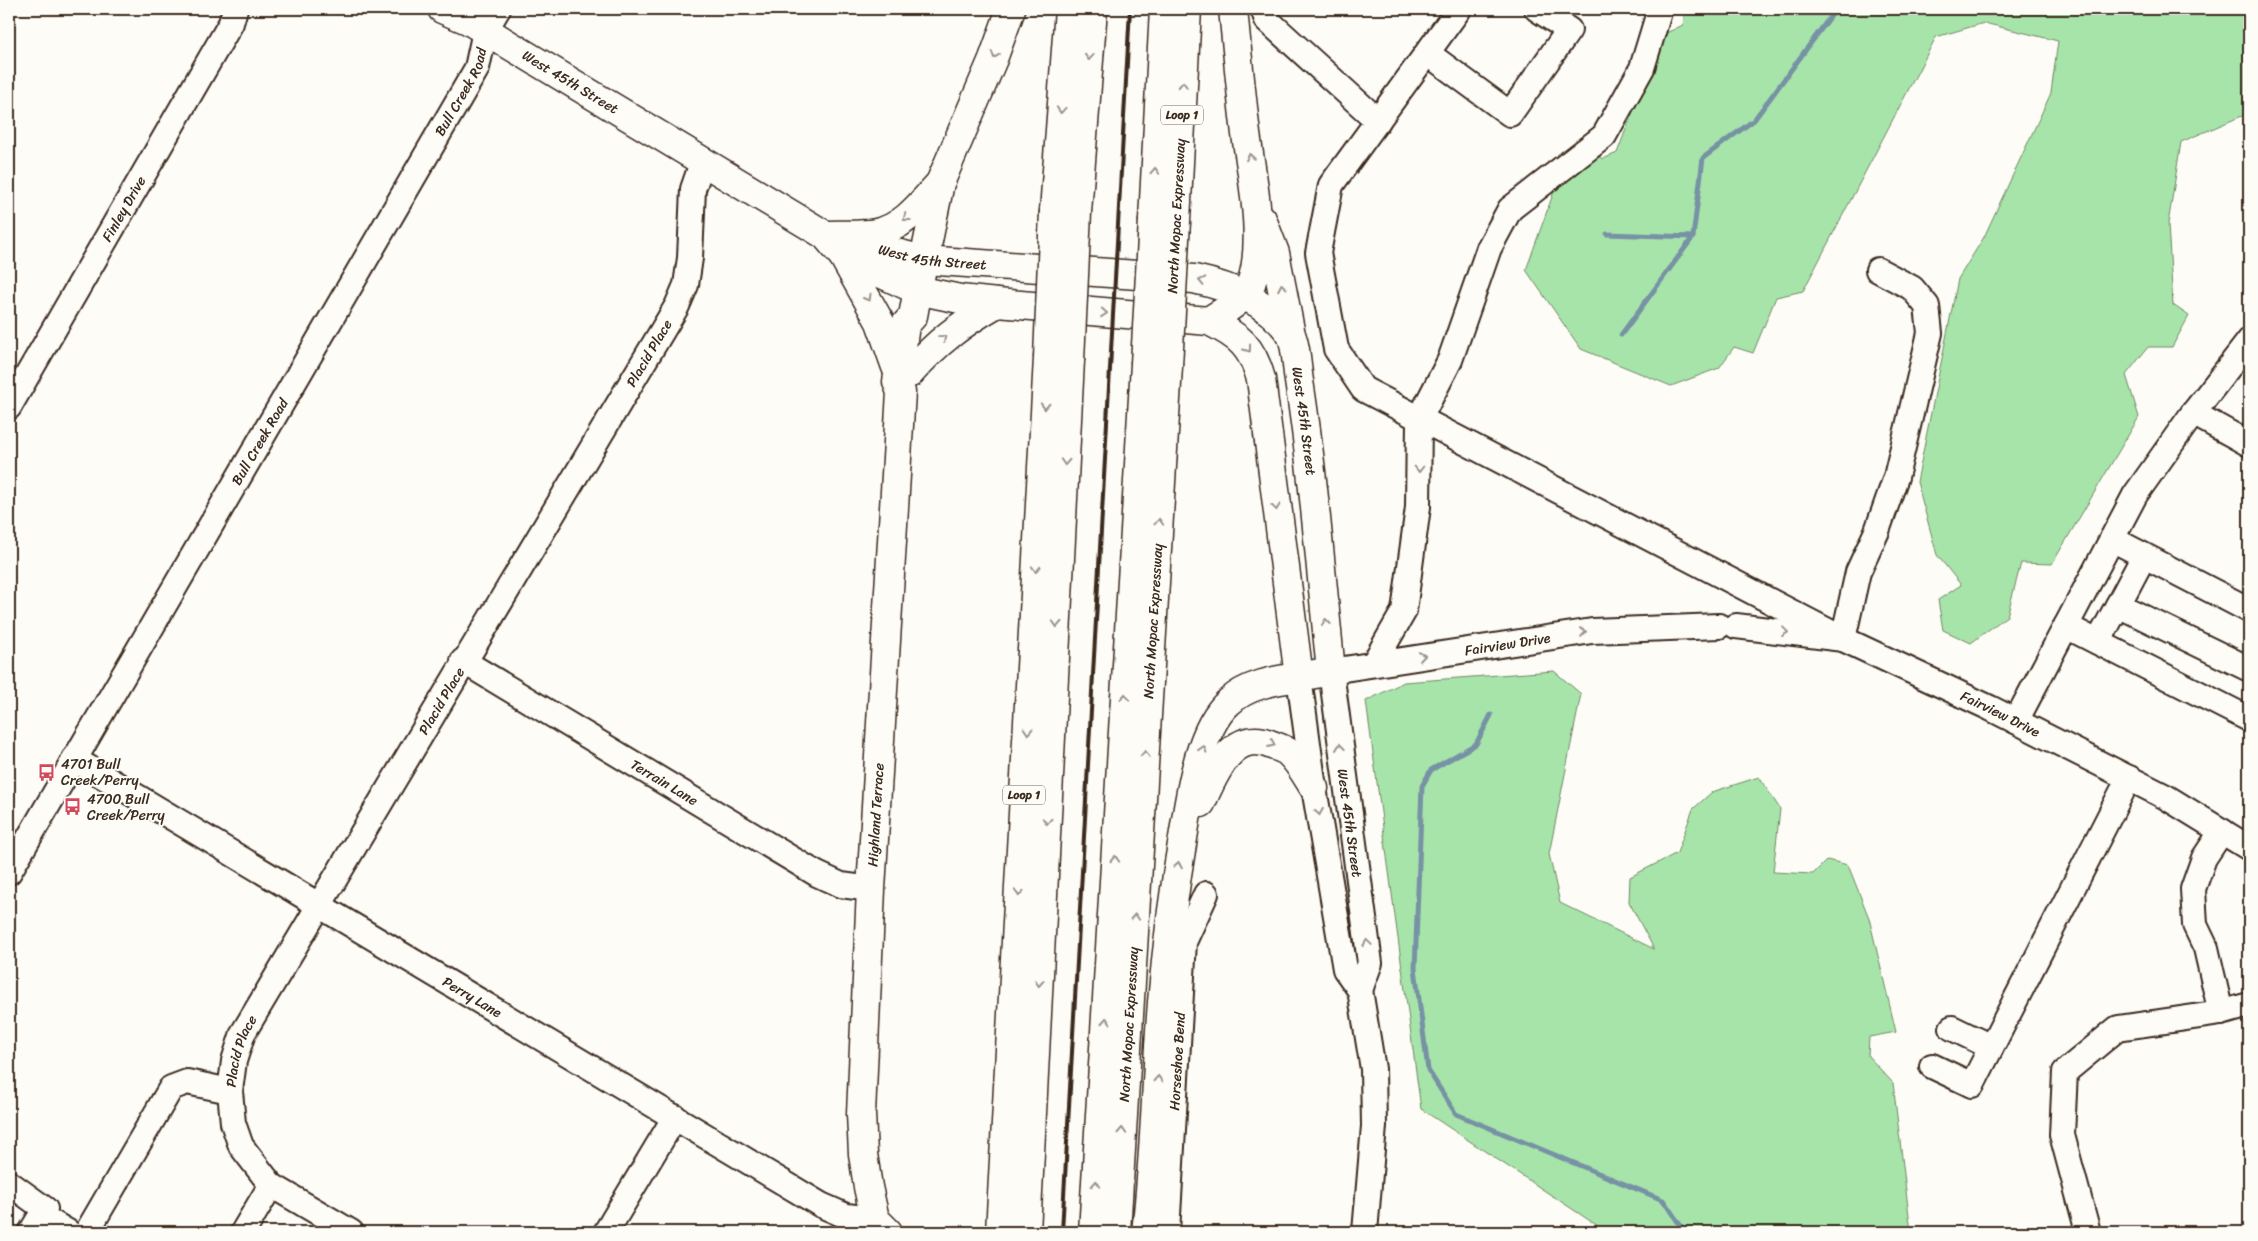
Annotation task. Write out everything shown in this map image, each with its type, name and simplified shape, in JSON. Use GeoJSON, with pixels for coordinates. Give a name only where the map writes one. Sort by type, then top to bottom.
{"type":"FeatureCollection","features":[{"type":"Feature","properties":{"kind":"main road","name":"West 45th Street"},"geometry":{"type":"LineString","coordinates":[[442,9],[491,20],[702,163],[825,235],[924,260],[1164,275],[1222,285],[1245,294],[1273,314],[1291,335],[1304,415],[1331,671]]}},
{"type":"Feature","properties":{"kind":"main road"},"geometry":{"type":"LineString","coordinates":[[825,235],[875,233],[892,228],[907,218],[940,183],[994,59],[1011,9]]}},
{"type":"Feature","properties":{"kind":"main road","name":"Loop 1"},"geometry":{"type":"LineString","coordinates":[[1000,1232],[1059,359],[1066,211],[1070,9]]}},
{"type":"Feature","properties":{"kind":"main road"},"geometry":{"type":"LineString","coordinates":[[1066,211],[1093,9]]}},
{"type":"Feature","properties":{"kind":"main road"},"geometry":{"type":"LineString","coordinates":[[1164,9],[1164,221]]}},
{"type":"Feature","properties":{"kind":"main road","name":"North Mopac Expressway"},"geometry":{"type":"LineString","coordinates":[[1116,1232],[1164,221],[1187,9]]}},
{"type":"Feature","properties":{"kind":"main road"},"geometry":{"type":"LineString","coordinates":[[1233,9],[1246,134],[1258,206],[1275,254],[1291,335]]}},
{"type":"Feature","properties":{"kind":"main road","name":"Highland Terrace"},"geometry":{"type":"LineString","coordinates":[[882,1225],[862,1154],[861,1114],[871,889],[903,379],[917,326],[915,303],[940,183]]}},
{"type":"Feature","properties":{"kind":"main road"},"geometry":{"type":"LineString","coordinates":[[1209,322],[1245,294],[1251,286],[1254,272],[1258,206]]}},
{"type":"Feature","properties":{"kind":"main road","name":"West 45th Street"},"geometry":{"type":"LineString","coordinates":[[825,235],[843,256],[915,303],[960,299],[997,304],[1209,322],[1236,335],[1248,347],[1261,379],[1299,677]]}},
{"type":"Feature","properties":{"kind":"main road"},"geometry":{"type":"LineString","coordinates":[[843,256],[870,299],[903,379],[949,333],[997,304]]}},
{"type":"Feature","properties":{"kind":"main road"},"geometry":{"type":"LineString","coordinates":[[1026,1232],[1059,359]]}},
{"type":"Feature","properties":{"kind":"main road"},"geometry":{"type":"LineString","coordinates":[[1093,1232],[1156,365]]}},
{"type":"Feature","properties":{"kind":"main road","name":"Fairview Drive"},"geometry":{"type":"LineString","coordinates":[[1146,1232],[1152,1185],[1168,934],[1188,802],[1205,742],[1212,724],[1228,702],[1248,689],[1277,680],[1331,671]]}},
{"type":"Feature","properties":{"kind":"main road"},"geometry":{"type":"LineString","coordinates":[[1184,830],[1200,805],[1215,772],[1228,752],[1247,742],[1264,741],[1289,752],[1314,788]]}},
{"type":"Feature","properties":{"kind":"street","name":"Finley Drive"},"geometry":{"type":"LineString","coordinates":[[9,407],[231,23],[235,9]]}},
{"type":"Feature","properties":{"kind":"street"},"geometry":{"type":"LineString","coordinates":[[1263,9],[1267,20],[1378,121]]}},
{"type":"Feature","properties":{"kind":"street"},"geometry":{"type":"LineString","coordinates":[[1459,9],[1331,185],[1318,253],[1336,349],[1363,389],[1419,420],[1843,639],[1858,572],[1877,531],[1896,477],[1930,333],[1927,306],[1912,288],[1878,270]]}},
{"type":"Feature","properties":{"kind":"street"},"geometry":{"type":"LineString","coordinates":[[1427,52],[1510,114],[1569,30],[1537,9]]}},
{"type":"Feature","properties":{"kind":"street"},"geometry":{"type":"LineString","coordinates":[[1374,663],[1404,611],[1418,507],[1419,420],[1450,360],[1488,248],[1510,209],[1604,136],[1642,68],[1660,9]]}},
{"type":"Feature","properties":{"kind":"street","name":"Bull Creek Road"},"geometry":{"type":"LineString","coordinates":[[9,872],[477,68],[491,20]]}},
{"type":"Feature","properties":{"kind":"street","name":"Placid Place"},"geometry":{"type":"LineString","coordinates":[[271,1184],[241,1146],[233,1123],[230,1091],[234,1060],[243,1033],[463,661],[677,306],[686,285],[690,258],[693,189],[702,163]]}},
{"type":"Feature","properties":{"kind":"street"},"geometry":{"type":"LineString","coordinates":[[2016,721],[2135,495],[2193,413],[2249,341]]}},
{"type":"Feature","properties":{"kind":"street"},"geometry":{"type":"LineString","coordinates":[[2193,413],[2249,444]]}},
{"type":"Feature","properties":{"kind":"street"},"geometry":{"type":"LineString","coordinates":[[2112,539],[2249,610]]}},
{"type":"Feature","properties":{"kind":"street"},"geometry":{"type":"LineString","coordinates":[[2098,642],[2144,556]]}},
{"type":"Feature","properties":{"kind":"street"},"geometry":{"type":"LineString","coordinates":[[1728,626],[1749,618],[1754,606],[1751,592]]}},
{"type":"Feature","properties":{"kind":"street"},"geometry":{"type":"LineString","coordinates":[[2118,604],[2249,669]]}},
{"type":"Feature","properties":{"kind":"street","name":"Fairview Drive"},"geometry":{"type":"LineString","coordinates":[[1331,671],[1592,631],[1728,626],[1843,639],[2016,721],[2166,797],[2249,848]]}},
{"type":"Feature","properties":{"kind":"street"},"geometry":{"type":"LineString","coordinates":[[2066,626],[2249,719]]}},
{"type":"Feature","properties":{"kind":"street","name":"Terrain Lane"},"geometry":{"type":"LineString","coordinates":[[463,661],[817,874],[841,885],[871,889]]}},
{"type":"Feature","properties":{"kind":"street","name":"West 45th Street"},"geometry":{"type":"LineString","coordinates":[[1331,671],[1370,963],[1360,990]]}},
{"type":"Feature","properties":{"kind":"street","name":"West 45th Street"},"geometry":{"type":"LineString","coordinates":[[1299,677],[1314,788],[1345,969],[1360,990],[1373,1068],[1374,1126],[1365,1232]]}},
{"type":"Feature","properties":{"kind":"street","name":"Perry Lane"},"geometry":{"type":"LineString","coordinates":[[74,759],[821,1205],[846,1216],[882,1225]]}},
{"type":"Feature","properties":{"kind":"street"},"geometry":{"type":"LineString","coordinates":[[1932,1066],[1972,1085],[2129,778]]}},
{"type":"Feature","properties":{"kind":"street"},"geometry":{"type":"LineString","coordinates":[[2221,1012],[2206,948],[2195,925],[2194,889],[2204,858],[2222,831]]}},
{"type":"Feature","properties":{"kind":"street","name":"Horseshoe Bend"},"geometry":{"type":"LineString","coordinates":[[1167,1232],[1184,942],[1206,894]]}},
{"type":"Feature","properties":{"kind":"street"},"geometry":{"type":"LineString","coordinates":[[2088,1232],[2062,1135],[2064,1072],[2118,1028],[2221,1012],[2249,1005]]}},
{"type":"Feature","properties":{"kind":"street"},"geometry":{"type":"LineString","coordinates":[[1952,1028],[1991,1048]]}},
{"type":"Feature","properties":{"kind":"street"},"geometry":{"type":"LineString","coordinates":[[87,1232],[171,1088],[187,1082],[230,1091]]}},
{"type":"Feature","properties":{"kind":"street"},"geometry":{"type":"LineString","coordinates":[[606,1232],[675,1117]]}},
{"type":"Feature","properties":{"kind":"street"},"geometry":{"type":"LineString","coordinates":[[9,1183],[45,1209],[36,1224],[68,1232]]}},
{"type":"Feature","properties":{"kind":"street"},"geometry":{"type":"LineString","coordinates":[[244,1232],[271,1184],[351,1232]]}},
{"type":"Feature","properties":{"kind":"green space"},"geometry":{"type":"Polygon","coordinates":[[[1685,9],[2249,9],[2249,113],[2181,142],[2168,224],[2173,305],[2189,316],[2172,347],[2148,347],[2126,375],[2139,417],[2052,564],[2021,563],[2007,616],[1971,643],[1943,630],[1938,600],[1961,585],[1937,555],[1917,482],[1958,279],[1984,237],[2051,93],[2058,41],[1984,23],[1936,37],[1803,291],[1776,297],[1753,353],[1734,347],[1719,368],[1671,386],[1581,349],[1526,270],[1557,183],[1594,154],[1603,159],[1617,153],[1662,35],[1683,25],[1685,9]]]}},
{"type":"Feature","properties":{"kind":"green space"},"geometry":{"type":"Polygon","coordinates":[[[1554,671],[1581,694],[1549,854],[1560,903],[1654,949],[1629,902],[1630,877],[1677,853],[1693,809],[1712,792],[1759,777],[1780,809],[1773,872],[1813,874],[1827,860],[1848,865],[1869,918],[1896,1032],[1869,1037],[1868,1056],[1893,1083],[1911,1232],[1607,1232],[1421,1109],[1366,701],[1404,682],[1554,671]]]}},
{"type":"Feature","properties":{"kind":"waterway"},"geometry":{"type":"LineString","coordinates":[[1621,335],[1693,237],[1703,158],[1754,120],[1836,9]]}},
{"type":"Feature","properties":{"kind":"waterway"},"geometry":{"type":"LineString","coordinates":[[1607,234],[1693,237]]}},
{"type":"Feature","properties":{"kind":"waterway"},"geometry":{"type":"LineString","coordinates":[[1491,715],[1476,744],[1431,770],[1422,786],[1415,968],[1428,1070],[1456,1114],[1663,1200],[1685,1232]]}},
{"type":"Feature","properties":{"kind":"railway"},"geometry":{"type":"LineString","coordinates":[[1062,1232],[1130,9]]}},
{"type":"Feature","properties":{"kind":"place","name":"4701 Bull Creek/Perry"},"geometry":{"type":"Point","coordinates":[47,772]}},
{"type":"Feature","properties":{"kind":"place","name":"4700 Bull Creek/Perry"},"geometry":{"type":"Point","coordinates":[73,807]}}]}
